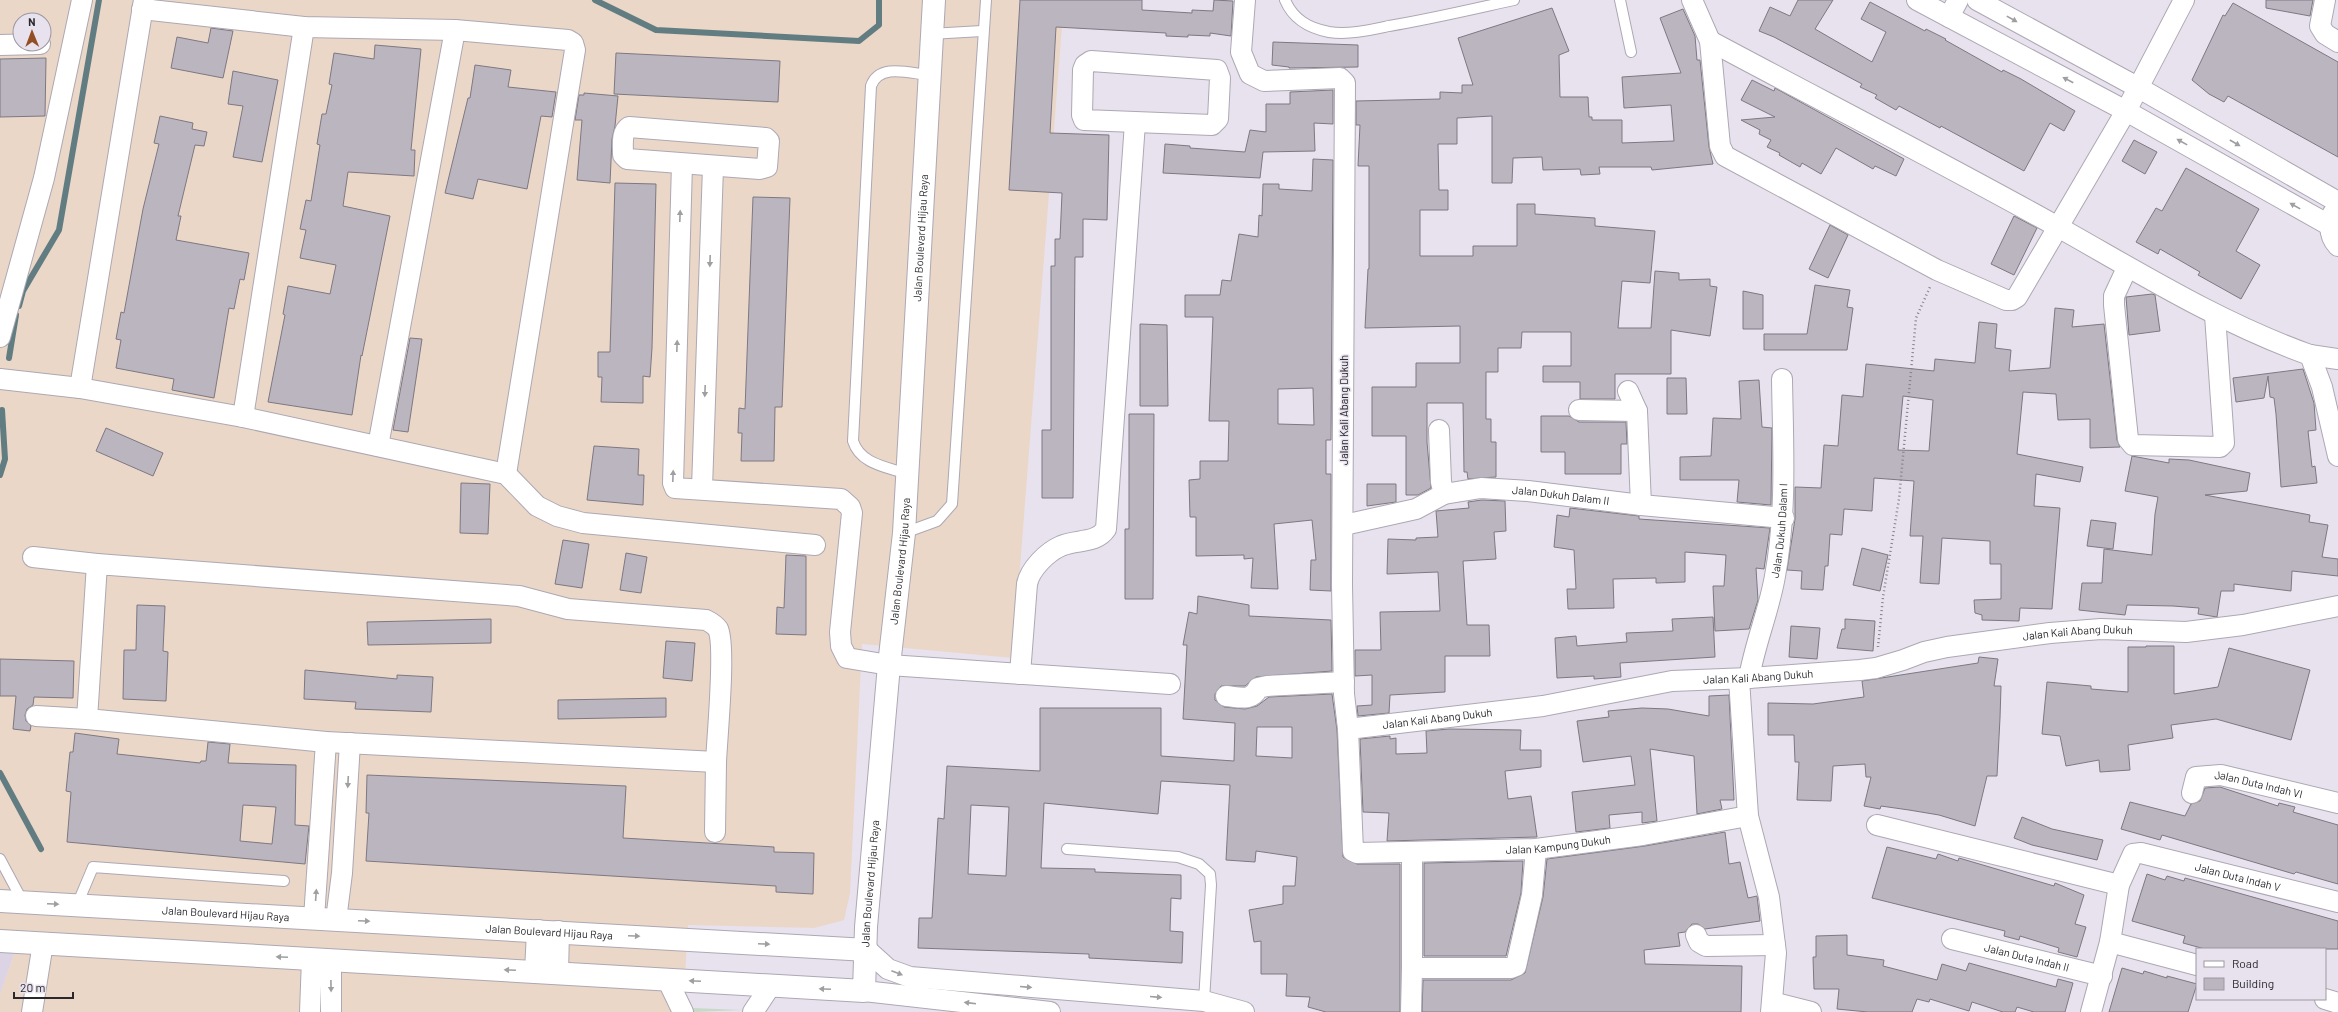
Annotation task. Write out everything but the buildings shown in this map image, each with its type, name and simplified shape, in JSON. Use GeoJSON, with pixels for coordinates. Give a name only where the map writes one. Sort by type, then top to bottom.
{"type":"FeatureCollection","features":[{"type":"Feature","properties":{"kind":"street"},"geometry":{"type":"LineString","coordinates":[[0,337],[44,178],[82,0]]}},
{"type":"Feature","properties":{"kind":"street","name":"Jalan Boulevard Hijau Raya"},"geometry":{"type":"LineString","coordinates":[[0,901],[867,950],[866,927],[889,665],[904,533],[930,34],[934,0]]}},
{"type":"Feature","properties":{"kind":"street","name":"Jalan Kali Abang Dukuh"},"geometry":{"type":"LineString","coordinates":[[1245,0],[1241,52],[1250,74],[1264,81],[1340,78],[1345,83],[1344,525],[1342,585],[1344,682],[1348,728],[1543,706],[1672,681],[1744,679],[1876,668],[1924,652],[1947,647],[2050,633],[2101,629],[2186,632],[2243,625],[2338,606]]}},
{"type":"Feature","properties":{"kind":"street"},"geometry":{"type":"LineString","coordinates":[[1692,0],[1710,41],[1720,146],[1725,156],[1937,270],[1998,299],[2012,300],[2017,297],[2126,111],[2184,0]]}},
{"type":"Feature","properties":{"kind":"street"},"geometry":{"type":"LineString","coordinates":[[1917,0],[1953,8],[2126,111],[2330,225]]}},
{"type":"Feature","properties":{"kind":"street"},"geometry":{"type":"LineString","coordinates":[[1977,0],[2139,88],[2338,204],[2332,213],[2330,225],[2333,240],[2338,246]]}},
{"type":"Feature","properties":{"kind":"street"},"geometry":{"type":"LineString","coordinates":[[2325,0],[2320,26],[2325,34],[2338,42]]}},
{"type":"Feature","properties":{"kind":"street"},"geometry":{"type":"LineString","coordinates":[[80,388],[143,5],[304,27],[454,30],[568,40],[573,43],[575,50],[506,474]]}},
{"type":"Feature","properties":{"kind":"street"},"geometry":{"type":"LineString","coordinates":[[243,417],[304,27]]}},
{"type":"Feature","properties":{"kind":"street"},"geometry":{"type":"LineString","coordinates":[[378,446],[454,30]]}},
{"type":"Feature","properties":{"kind":"street"},"geometry":{"type":"LineString","coordinates":[[1710,41],[2058,227],[2127,268],[2215,315],[2275,343],[2310,355],[2338,359]]}},
{"type":"Feature","properties":{"kind":"street"},"geometry":{"type":"LineString","coordinates":[[0,44],[12,44]]}},
{"type":"Feature","properties":{"kind":"street"},"geometry":{"type":"LineString","coordinates":[[52,44],[72,44]]}},
{"type":"Feature","properties":{"kind":"street"},"geometry":{"type":"LineString","coordinates":[[1088,62],[1214,69],[1219,72],[1218,119],[1216,123],[1212,125],[1135,123],[1082,119],[1083,70],[1088,62]]}},
{"type":"Feature","properties":{"kind":"street"},"geometry":{"type":"LineString","coordinates":[[1020,674],[1027,584],[1031,572],[1057,548],[1097,538],[1106,529],[1135,123]]}},
{"type":"Feature","properties":{"kind":"street"},"geometry":{"type":"LineString","coordinates":[[629,127],[637,127],[763,137],[769,141],[767,166],[764,169],[713,167],[625,159],[623,155],[624,132],[629,127]]}},
{"type":"Feature","properties":{"kind":"street"},"geometry":{"type":"LineString","coordinates":[[682,164],[673,483],[677,488],[702,488],[841,499],[846,502],[852,513],[840,632],[841,646],[847,658],[889,665],[1170,684]]}},
{"type":"Feature","properties":{"kind":"street"},"geometry":{"type":"LineString","coordinates":[[702,488],[713,167]]}},
{"type":"Feature","properties":{"kind":"street"},"geometry":{"type":"LineString","coordinates":[[2127,268],[2114,296],[2114,305],[2128,439],[2133,445],[2220,447],[2224,443],[2215,315]]}},
{"type":"Feature","properties":{"kind":"street"},"geometry":{"type":"LineString","coordinates":[[2310,355],[2322,387],[2338,456]]}},
{"type":"Feature","properties":{"kind":"street"},"geometry":{"type":"LineString","coordinates":[[1,379],[80,388],[243,417],[506,474],[537,506],[557,516],[583,523],[815,544]]}},
{"type":"Feature","properties":{"kind":"street","name":"Jalan Dukuh Dalam I"},"geometry":{"type":"LineString","coordinates":[[1744,679],[1771,598],[1784,518],[1782,379]]}},
{"type":"Feature","properties":{"kind":"street"},"geometry":{"type":"LineString","coordinates":[[1628,391],[1637,411],[1641,505]]}},
{"type":"Feature","properties":{"kind":"street"},"geometry":{"type":"LineString","coordinates":[[1579,410],[1637,411]]}},
{"type":"Feature","properties":{"kind":"street"},"geometry":{"type":"LineString","coordinates":[[1439,430],[1441,482],[1444,494]]}},
{"type":"Feature","properties":{"kind":"street","name":"Jalan Dukuh Dalam II"},"geometry":{"type":"LineString","coordinates":[[1344,525],[1416,509],[1444,494],[1482,488],[1528,491],[1641,505],[1784,518]]}},
{"type":"Feature","properties":{"kind":"street"},"geometry":{"type":"LineString","coordinates":[[33,557],[97,564],[519,596],[568,609],[706,620],[714,624],[719,636],[720,658],[715,832]]}},
{"type":"Feature","properties":{"kind":"street"},"geometry":{"type":"LineString","coordinates":[[87,719],[97,564]]}},
{"type":"Feature","properties":{"kind":"street"},"geometry":{"type":"LineString","coordinates":[[1744,679],[1748,816],[1769,896],[1775,945],[1771,1007],[1811,1012]]}},
{"type":"Feature","properties":{"kind":"street"},"geometry":{"type":"LineString","coordinates":[[1226,696],[1250,698],[1256,694],[1258,688],[1267,686],[1344,682]]}},
{"type":"Feature","properties":{"kind":"street"},"geometry":{"type":"LineString","coordinates":[[36,716],[87,719],[326,742],[716,762]]}},
{"type":"Feature","properties":{"kind":"street","name":"Jalan Kampung Dukuh"},"geometry":{"type":"LineString","coordinates":[[1348,728],[1354,851],[1357,853],[1536,849],[1643,835],[1748,816]]}},
{"type":"Feature","properties":{"kind":"street"},"geometry":{"type":"LineString","coordinates":[[314,918],[326,742]]}},
{"type":"Feature","properties":{"kind":"street"},"geometry":{"type":"LineString","coordinates":[[336,920],[346,816],[350,743]]}},
{"type":"Feature","properties":{"kind":"street","name":"Jalan Duta Indah VI"},"geometry":{"type":"LineString","coordinates":[[2192,793],[2196,777],[2221,775],[2338,803]]}},
{"type":"Feature","properties":{"kind":"street"},"geometry":{"type":"LineString","coordinates":[[321,814],[346,816]]}},
{"type":"Feature","properties":{"kind":"street"},"geometry":{"type":"LineString","coordinates":[[1876,825],[2119,884],[2110,942],[2091,1012]]}},
{"type":"Feature","properties":{"kind":"street"},"geometry":{"type":"LineString","coordinates":[[1412,968],[1511,968],[1516,966],[1532,895],[1536,849]]}},
{"type":"Feature","properties":{"kind":"street"},"geometry":{"type":"LineString","coordinates":[[1411,1012],[1412,852]]}},
{"type":"Feature","properties":{"kind":"street","name":"Jalan Duta Indah V"},"geometry":{"type":"LineString","coordinates":[[2119,884],[2130,857],[2136,853],[2338,902]]}},
{"type":"Feature","properties":{"kind":"street"},"geometry":{"type":"LineString","coordinates":[[546,972],[548,931]]}},
{"type":"Feature","properties":{"kind":"street"},"geometry":{"type":"LineString","coordinates":[[1696,935],[1699,942],[1706,946],[1775,945]]}},
{"type":"Feature","properties":{"kind":"street","name":"Jalan Duta Indah II"},"geometry":{"type":"LineString","coordinates":[[1952,939],[2102,976]]}},
{"type":"Feature","properties":{"kind":"street"},"geometry":{"type":"LineString","coordinates":[[0,940],[864,991],[1050,1012]]}},
{"type":"Feature","properties":{"kind":"street"},"geometry":{"type":"LineString","coordinates":[[2110,942],[2196,965]]}},
{"type":"Feature","properties":{"kind":"street"},"geometry":{"type":"LineString","coordinates":[[32,1012],[43,943]]}},
{"type":"Feature","properties":{"kind":"street"},"geometry":{"type":"LineString","coordinates":[[864,991],[867,950]]}},
{"type":"Feature","properties":{"kind":"street"},"geometry":{"type":"LineString","coordinates":[[867,950],[888,969],[910,978],[1244,1012]]}},
{"type":"Feature","properties":{"kind":"street"},"geometry":{"type":"LineString","coordinates":[[310,1012],[321,959]]}},
{"type":"Feature","properties":{"kind":"street"},"geometry":{"type":"LineString","coordinates":[[321,959],[331,1012]]}},
{"type":"Feature","properties":{"kind":"street"},"geometry":{"type":"LineString","coordinates":[[668,979],[683,1012]]}},
{"type":"Feature","properties":{"kind":"street"},"geometry":{"type":"LineString","coordinates":[[753,1012],[771,986]]}},
{"type":"Feature","properties":{"kind":"street"},"geometry":{"type":"LineString","coordinates":[[2326,999],[2338,1003]]}},
{"type":"Feature","properties":{"kind":"lane"},"geometry":{"type":"LineString","coordinates":[[904,533],[937,521],[952,504],[982,31],[986,0]]}},
{"type":"Feature","properties":{"kind":"lane"},"geometry":{"type":"LineString","coordinates":[[1285,0],[1290,13],[1303,23],[1329,32],[1352,33],[1417,21],[1514,0]]}},
{"type":"Feature","properties":{"kind":"lane"},"geometry":{"type":"LineString","coordinates":[[1620,0],[1631,52]]}},
{"type":"Feature","properties":{"kind":"lane"},"geometry":{"type":"LineString","coordinates":[[930,34],[982,31]]}},
{"type":"Feature","properties":{"kind":"lane"},"geometry":{"type":"LineString","coordinates":[[907,474],[870,462],[860,455],[853,441],[871,86],[873,80],[880,73],[887,71],[928,75]]}},
{"type":"Feature","properties":{"kind":"lane"},"geometry":{"type":"LineString","coordinates":[[1067,849],[1178,857],[1199,864],[1210,874],[1204,1007]]}},
{"type":"Feature","properties":{"kind":"lane"},"geometry":{"type":"LineString","coordinates":[[0,859],[23,902]]}},
{"type":"Feature","properties":{"kind":"lane"},"geometry":{"type":"LineString","coordinates":[[77,905],[93,867],[284,881]]}},
{"type":"Feature","properties":{"kind":"path"},"geometry":{"type":"LineString","coordinates":[[1876,668],[1883,597],[1899,499],[1916,318],[1937,270]]}},
{"type":"Feature","properties":{"kind":"shaded area"},"geometry":{"type":"Polygon","coordinates":[[[0,0],[1064,0],[1013,658],[862,644],[850,893],[844,920],[814,928],[688,925],[683,1012],[0,1012],[0,994],[15,951],[0,950],[0,0]]]}},
{"type":"Feature","properties":{"kind":"shaded area"},"geometry":{"type":"Polygon","coordinates":[[[0,950],[15,951],[0,994],[0,950]]]}},
{"type":"Feature","properties":{"kind":"green space"},"geometry":{"type":"Polygon","coordinates":[[[693,1008],[742,1010],[694,1012],[693,1008]]]}},
{"type":"Feature","properties":{"kind":"waterway"},"geometry":{"type":"LineString","coordinates":[[19,306],[23,291],[59,230],[99,0]]}},
{"type":"Feature","properties":{"kind":"waterway"},"geometry":{"type":"LineString","coordinates":[[595,0],[656,30],[859,41],[879,25],[879,0]]}},
{"type":"Feature","properties":{"kind":"waterway"},"geometry":{"type":"LineString","coordinates":[[9,358],[16,315]]}},
{"type":"Feature","properties":{"kind":"waterway"},"geometry":{"type":"LineString","coordinates":[[0,475],[5,459],[2,410]]}},
{"type":"Feature","properties":{"kind":"waterway"},"geometry":{"type":"LineString","coordinates":[[0,773],[41,849]]}}]}
